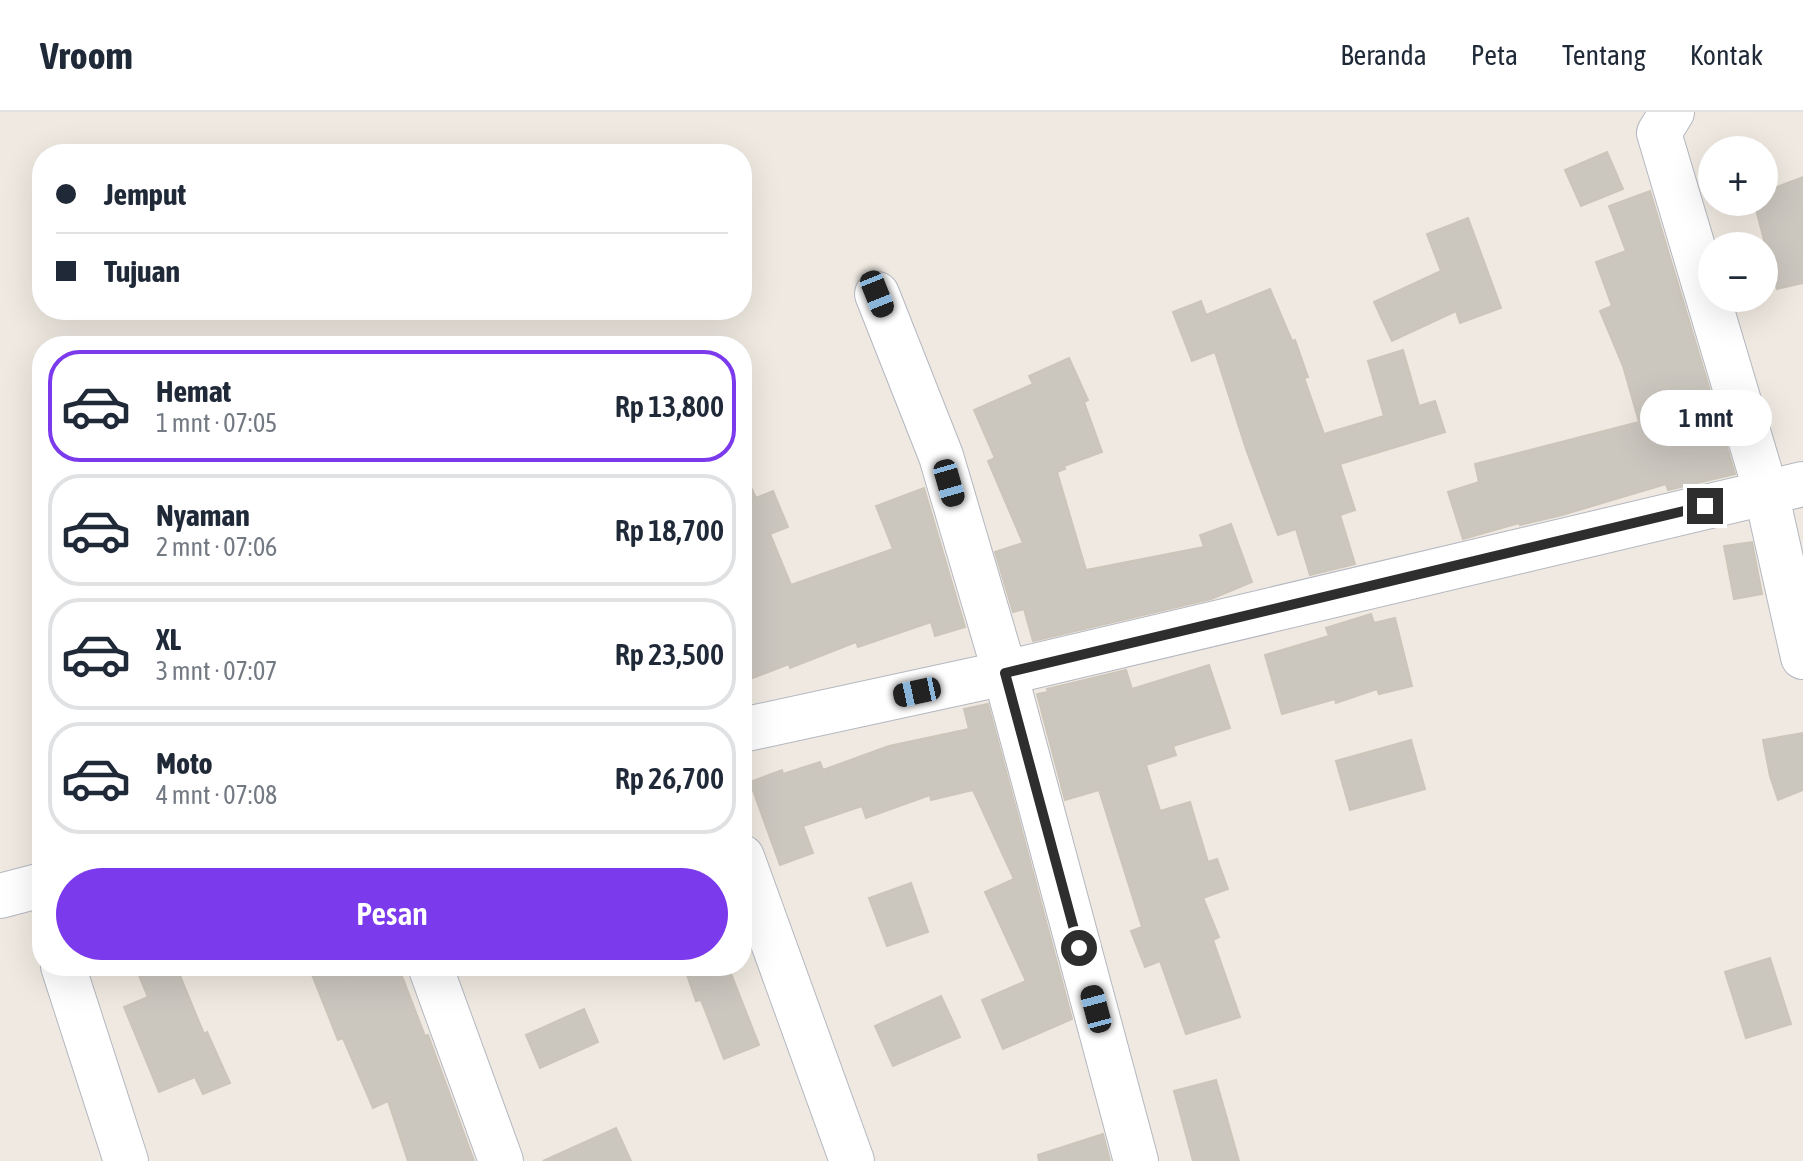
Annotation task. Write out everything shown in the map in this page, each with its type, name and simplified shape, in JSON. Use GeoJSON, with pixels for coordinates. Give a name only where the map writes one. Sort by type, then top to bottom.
{"type":"FeatureCollection","features":[{"type":"Feature","properties":{"kind":"street"},"geometry":{"type":"LineString","coordinates":[[1672,112],[1659,133],[1784,488],[1803,657]]}},
{"type":"Feature","properties":{"kind":"street"},"geometry":{"type":"LineString","coordinates":[[877,294],[941,456],[1005,673],[1136,1161]]}},
{"type":"Feature","properties":{"kind":"street"},"geometry":{"type":"LineString","coordinates":[[752,728],[1005,673],[1784,488]]}},
{"type":"Feature","properties":{"kind":"street"},"geometry":{"type":"LineString","coordinates":[[752,885],[852,1161]]}},
{"type":"Feature","properties":{"kind":"street"},"geometry":{"type":"LineString","coordinates":[[66,976],[126,1161]]}},
{"type":"Feature","properties":{"kind":"street"},"geometry":{"type":"LineString","coordinates":[[434,976],[501,1161]]}},
{"type":"Feature","properties":{"kind":"building"},"geometry":{"type":"Polygon","coordinates":[[[1607,152],[1623,189],[1581,206],[1565,170],[1607,152]]]}},
{"type":"Feature","properties":{"kind":"building"},"geometry":{"type":"Polygon","coordinates":[[[1803,177],[1803,283],[1778,289],[1778,232],[1762,232],[1758,216],[1778,216],[1778,187],[1803,177]]]}},
{"type":"Feature","properties":{"kind":"building"},"geometry":{"type":"Polygon","coordinates":[[[1650,191],[1735,474],[1668,490],[1666,484],[1562,515],[1463,539],[1448,492],[1479,482],[1475,464],[1639,422],[1623,366],[1600,311],[1612,306],[1596,262],[1626,251],[1609,206],[1650,191]]]}},
{"type":"Feature","properties":{"kind":"building"},"geometry":{"type":"Polygon","coordinates":[[[1468,218],[1501,308],[1460,323],[1456,311],[1392,341],[1374,302],[1441,271],[1427,234],[1468,218]]]}},
{"type":"Feature","properties":{"kind":"building"},"geometry":{"type":"Polygon","coordinates":[[[1270,289],[1292,341],[1295,340],[1308,377],[1304,378],[1324,434],[1384,416],[1368,361],[1403,350],[1419,406],[1435,401],[1445,432],[1340,464],[1355,510],[1340,515],[1355,564],[1310,575],[1296,529],[1278,535],[1215,352],[1192,361],[1173,312],[1201,301],[1206,315],[1270,289]]]}},
{"type":"Feature","properties":{"kind":"building"},"geometry":{"type":"Polygon","coordinates":[[[1069,358],[1088,400],[1084,402],[1102,452],[1064,466],[1065,469],[1057,472],[1086,570],[1204,547],[1200,535],[1231,524],[1252,582],[1211,599],[1033,641],[1024,609],[1013,612],[995,552],[1023,543],[988,461],[995,458],[974,410],[1033,384],[1029,376],[1069,358]]]}},
{"type":"Feature","properties":{"kind":"building"},"geometry":{"type":"Polygon","coordinates":[[[924,488],[965,627],[935,636],[931,622],[858,647],[856,642],[790,668],[789,664],[752,678],[752,489],[756,498],[773,491],[788,527],[770,534],[791,585],[893,549],[876,506],[924,488]]]}},
{"type":"Feature","properties":{"kind":"building"},"geometry":{"type":"Polygon","coordinates":[[[1752,542],[1762,594],[1734,599],[1724,546],[1752,542]]]}},
{"type":"Feature","properties":{"kind":"building"},"geometry":{"type":"Polygon","coordinates":[[[1371,614],[1374,623],[1395,618],[1412,686],[1379,694],[1377,689],[1336,703],[1335,699],[1282,714],[1265,655],[1329,636],[1326,628],[1371,614]]]}},
{"type":"Feature","properties":{"kind":"building"},"geometry":{"type":"Polygon","coordinates":[[[1209,665],[1230,728],[1173,746],[1176,755],[1146,765],[1160,811],[1190,802],[1208,862],[1217,859],[1228,889],[1203,898],[1219,937],[1213,940],[1240,1017],[1186,1034],[1160,961],[1145,967],[1131,931],[1142,927],[1099,790],[1065,800],[1037,694],[1126,670],[1132,689],[1209,665]]]}},
{"type":"Feature","properties":{"kind":"building"},"geometry":{"type":"Polygon","coordinates":[[[988,704],[1072,1019],[1003,1049],[982,1000],[1026,981],[985,892],[1014,879],[973,790],[931,800],[930,795],[866,818],[862,806],[803,826],[813,853],[780,865],[752,788],[752,781],[782,770],[783,774],[820,762],[823,770],[889,746],[969,729],[964,709],[988,704]]]}},
{"type":"Feature","properties":{"kind":"building"},"geometry":{"type":"Polygon","coordinates":[[[1803,733],[1803,790],[1778,800],[1763,740],[1803,733]]]}},
{"type":"Feature","properties":{"kind":"building"},"geometry":{"type":"Polygon","coordinates":[[[1411,740],[1425,789],[1350,810],[1336,761],[1411,740]]]}},
{"type":"Feature","properties":{"kind":"building"},"geometry":{"type":"Polygon","coordinates":[[[911,883],[928,932],[887,946],[869,898],[911,883]]]}},
{"type":"Feature","properties":{"kind":"building"},"geometry":{"type":"Polygon","coordinates":[[[1770,958],[1791,1024],[1746,1038],[1725,972],[1770,958]]]}},
{"type":"Feature","properties":{"kind":"building"},"geometry":{"type":"Polygon","coordinates":[[[139,976],[180,976],[204,1034],[207,1032],[230,1083],[203,1094],[195,1077],[159,1092],[124,1007],[148,997],[139,976]]]}},
{"type":"Feature","properties":{"kind":"building"},"geometry":{"type":"Polygon","coordinates":[[[313,976],[402,976],[425,1036],[428,1035],[474,1161],[408,1161],[388,1101],[373,1108],[343,1038],[338,1040],[313,976]]]}},
{"type":"Feature","properties":{"kind":"building"},"geometry":{"type":"Polygon","coordinates":[[[687,976],[732,976],[759,1045],[724,1059],[701,1000],[696,1001],[687,976]]]}},
{"type":"Feature","properties":{"kind":"building"},"geometry":{"type":"Polygon","coordinates":[[[941,996],[960,1037],[893,1066],[875,1026],[941,996]]]}},
{"type":"Feature","properties":{"kind":"building"},"geometry":{"type":"Polygon","coordinates":[[[584,1009],[598,1042],[540,1068],[526,1035],[584,1009]]]}},
{"type":"Feature","properties":{"kind":"building"},"geometry":{"type":"Polygon","coordinates":[[[1216,1080],[1239,1161],[1193,1161],[1174,1091],[1216,1080]]]}},
{"type":"Feature","properties":{"kind":"building"},"geometry":{"type":"Polygon","coordinates":[[[616,1128],[631,1161],[543,1161],[616,1128]]]}},
{"type":"Feature","properties":{"kind":"building"},"geometry":{"type":"Polygon","coordinates":[[[1103,1134],[1110,1161],[1039,1161],[1038,1155],[1103,1134]]]}},
{"type":"Feature","properties":{"kind":"route"},"geometry":{"type":"LineString","coordinates":[[1079,948],[1005,673],[1705,506]]}}]}
